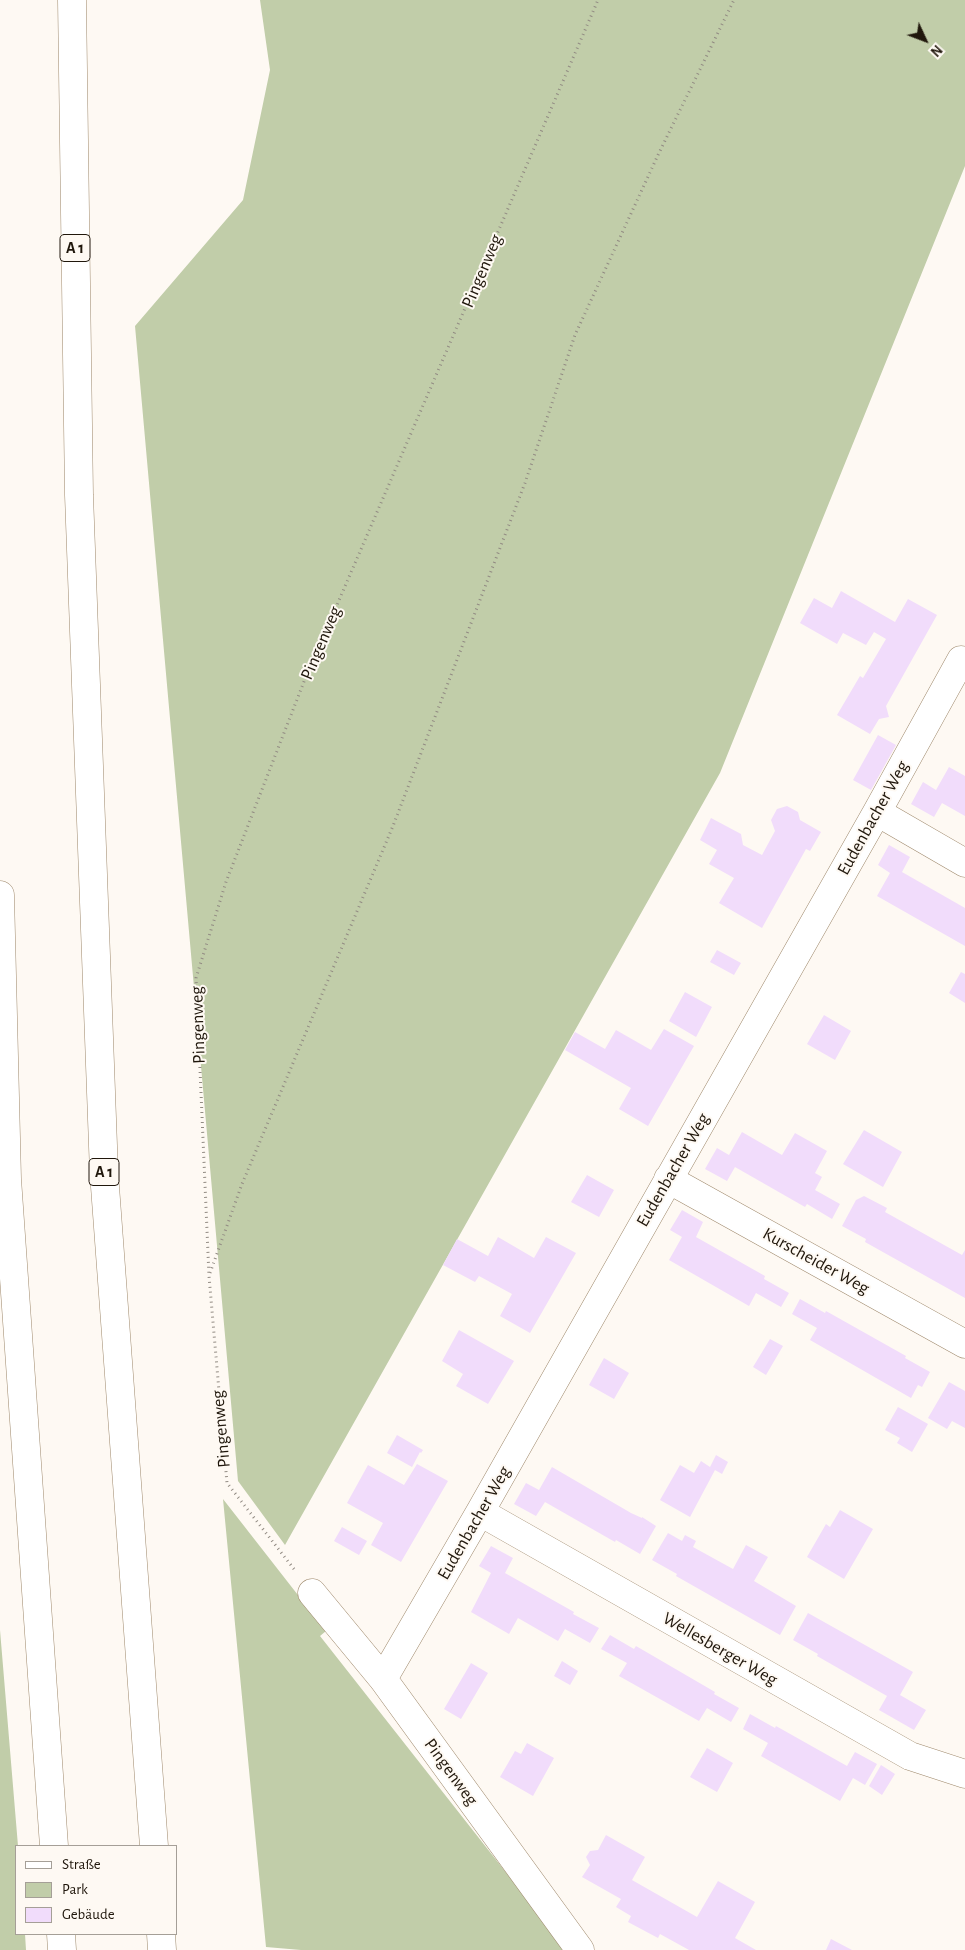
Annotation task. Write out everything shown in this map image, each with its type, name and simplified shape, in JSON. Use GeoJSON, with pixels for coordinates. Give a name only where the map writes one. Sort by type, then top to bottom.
{"type":"FeatureCollection","features":[{"type":"Feature","properties":{"kind":"main road","name":"A 1"},"geometry":{"type":"LineString","coordinates":[[72,0],[79,496],[104,1173],[154,1845]]}},
{"type":"Feature","properties":{"kind":"main road","name":"Eudenbacher Weg"},"geometry":{"type":"LineString","coordinates":[[383,1679],[480,1512],[877,812],[960,660]]}},
{"type":"Feature","properties":{"kind":"main road"},"geometry":{"type":"LineString","coordinates":[[877,812],[965,862]]}},
{"type":"Feature","properties":{"kind":"main road"},"geometry":{"type":"LineString","coordinates":[[0,895],[7,1179],[54,1845]]}},
{"type":"Feature","properties":{"kind":"main road","name":"Kurscheider Weg"},"geometry":{"type":"LineString","coordinates":[[668,1178],[965,1344]]}},
{"type":"Feature","properties":{"kind":"main road","name":"Wellesberger Weg"},"geometry":{"type":"LineString","coordinates":[[480,1512],[910,1756],[965,1774]]}},
{"type":"Feature","properties":{"kind":"main road","name":"Pingenweg"},"geometry":{"type":"LineString","coordinates":[[312,1593],[383,1679],[580,1950]]}},
{"type":"Feature","properties":{"kind":"main road"},"geometry":{"type":"LineString","coordinates":[[60,1935],[62,1950]]}},
{"type":"Feature","properties":{"kind":"main road"},"geometry":{"type":"LineString","coordinates":[[161,1935],[162,1950]]}},
{"type":"Feature","properties":{"kind":"path","name":"Pingenweg"},"geometry":{"type":"LineString","coordinates":[[312,1593],[226,1483],[209,1276],[196,978],[226,882],[306,679],[598,0]]}},
{"type":"Feature","properties":{"kind":"path"},"geometry":{"type":"LineString","coordinates":[[209,1276],[242,1184],[397,817],[525,483],[575,335],[658,155],[734,0]]}},
{"type":"Feature","properties":{"kind":"green space"},"geometry":{"type":"Polygon","coordinates":[[[260,0],[965,0],[965,166],[720,773],[285,1545],[238,1481],[135,326],[243,200],[270,70],[260,0]]]}},
{"type":"Feature","properties":{"kind":"green space"},"geometry":{"type":"Polygon","coordinates":[[[223,1499],[326,1631],[320,1636],[567,1950],[301,1950],[266,1947],[223,1499]]]}},
{"type":"Feature","properties":{"kind":"green space"},"geometry":{"type":"Polygon","coordinates":[[[0,1630],[18,1845],[15,1845],[15,1935],[25,1935],[26,1950],[0,1950],[0,1630]]]}},
{"type":"Feature","properties":{"kind":"building"},"geometry":{"type":"Polygon","coordinates":[[[841,591],[895,622],[908,599],[937,615],[886,706],[889,717],[879,719],[870,734],[837,715],[860,676],[863,678],[886,639],[874,632],[866,645],[843,633],[837,644],[800,623],[814,598],[832,608],[841,591]]]}},
{"type":"Feature","properties":{"kind":"building"},"geometry":{"type":"Polygon","coordinates":[[[878,735],[896,745],[871,790],[853,780],[878,735]]]}},
{"type":"Feature","properties":{"kind":"building"},"geometry":{"type":"Polygon","coordinates":[[[949,767],[965,776],[965,816],[942,803],[934,817],[911,804],[923,782],[936,790],[949,767]]]}},
{"type":"Feature","properties":{"kind":"building"},"geometry":{"type":"Polygon","coordinates":[[[787,806],[798,812],[800,820],[821,832],[810,851],[806,849],[762,928],[719,903],[734,878],[709,864],[717,850],[700,840],[711,818],[741,834],[743,845],[762,855],[775,831],[771,820],[777,809],[787,806]]]}},
{"type":"Feature","properties":{"kind":"building"},"geometry":{"type":"Polygon","coordinates":[[[889,845],[910,857],[902,872],[965,908],[965,946],[877,896],[890,873],[878,865],[889,845]]]}},
{"type":"Feature","properties":{"kind":"building"},"geometry":{"type":"Polygon","coordinates":[[[717,950],[741,963],[734,975],[710,962],[717,950]]]}},
{"type":"Feature","properties":{"kind":"building"},"geometry":{"type":"Polygon","coordinates":[[[961,972],[965,974],[965,1003],[949,993],[961,972]]]}},
{"type":"Feature","properties":{"kind":"building"},"geometry":{"type":"Polygon","coordinates":[[[685,992],[712,1007],[696,1037],[669,1021],[685,992]]]}},
{"type":"Feature","properties":{"kind":"building"},"geometry":{"type":"Polygon","coordinates":[[[824,1015],[851,1031],[835,1060],[807,1044],[824,1015]]]}},
{"type":"Feature","properties":{"kind":"building"},"geometry":{"type":"Polygon","coordinates":[[[664,1029],[694,1046],[648,1126],[619,1109],[631,1088],[565,1050],[575,1032],[605,1049],[616,1030],[651,1050],[664,1029]]]}},
{"type":"Feature","properties":{"kind":"building"},"geometry":{"type":"Polygon","coordinates":[[[864,1130],[902,1152],[883,1187],[843,1164],[864,1130]]]}},
{"type":"Feature","properties":{"kind":"building"},"geometry":{"type":"Polygon","coordinates":[[[742,1132],[782,1155],[795,1133],[827,1151],[815,1173],[822,1177],[815,1190],[840,1204],[832,1219],[807,1204],[805,1207],[735,1167],[727,1181],[705,1169],[717,1148],[729,1155],[742,1132]]]}},
{"type":"Feature","properties":{"kind":"building"},"geometry":{"type":"Polygon","coordinates":[[[587,1175],[614,1190],[599,1217],[571,1202],[587,1175]]]}},
{"type":"Feature","properties":{"kind":"building"},"geometry":{"type":"Polygon","coordinates":[[[864,1196],[887,1208],[885,1212],[962,1255],[965,1250],[965,1298],[865,1242],[866,1239],[842,1226],[856,1200],[864,1196]]]}},
{"type":"Feature","properties":{"kind":"building"},"geometry":{"type":"Polygon","coordinates":[[[682,1210],[703,1222],[696,1237],[765,1276],[764,1279],[789,1293],[781,1307],[756,1293],[749,1306],[669,1260],[682,1237],[670,1230],[682,1210]]]}},
{"type":"Feature","properties":{"kind":"building"},"geometry":{"type":"Polygon","coordinates":[[[498,1237],[534,1258],[546,1237],[576,1253],[530,1333],[500,1316],[512,1294],[479,1276],[475,1282],[443,1265],[457,1239],[488,1256],[498,1237]]]}},
{"type":"Feature","properties":{"kind":"building"},"geometry":{"type":"Polygon","coordinates":[[[800,1299],[825,1313],[826,1311],[906,1356],[905,1358],[930,1372],[922,1387],[918,1385],[911,1398],[810,1340],[817,1328],[792,1314],[800,1299]]]}},
{"type":"Feature","properties":{"kind":"building"},"geometry":{"type":"Polygon","coordinates":[[[459,1330],[514,1361],[488,1404],[456,1386],[463,1374],[442,1361],[459,1330]]]}},
{"type":"Feature","properties":{"kind":"building"},"geometry":{"type":"Polygon","coordinates":[[[770,1339],[783,1346],[766,1375],[753,1367],[770,1339]]]}},
{"type":"Feature","properties":{"kind":"building"},"geometry":{"type":"Polygon","coordinates":[[[604,1358],[629,1373],[614,1399],[589,1385],[604,1358]]]}},
{"type":"Feature","properties":{"kind":"building"},"geometry":{"type":"Polygon","coordinates":[[[949,1382],[965,1391],[965,1428],[952,1421],[947,1429],[928,1418],[949,1382]]]}},
{"type":"Feature","properties":{"kind":"building"},"geometry":{"type":"Polygon","coordinates":[[[898,1407],[928,1424],[912,1452],[897,1443],[900,1438],[885,1430],[898,1407]]]}},
{"type":"Feature","properties":{"kind":"building"},"geometry":{"type":"Polygon","coordinates":[[[397,1435],[423,1450],[412,1467],[387,1453],[397,1435]]]}},
{"type":"Feature","properties":{"kind":"building"},"geometry":{"type":"Polygon","coordinates":[[[716,1455],[728,1462],[722,1474],[715,1470],[690,1517],[660,1500],[680,1465],[694,1473],[701,1461],[710,1467],[716,1455]]]}},
{"type":"Feature","properties":{"kind":"building"},"geometry":{"type":"Polygon","coordinates":[[[417,1464],[448,1481],[401,1562],[371,1545],[383,1523],[347,1503],[368,1465],[404,1485],[417,1464]]]}},
{"type":"Feature","properties":{"kind":"building"},"geometry":{"type":"Polygon","coordinates":[[[552,1467],[656,1526],[640,1554],[545,1502],[536,1516],[514,1504],[526,1483],[539,1490],[552,1467]]]}},
{"type":"Feature","properties":{"kind":"building"},"geometry":{"type":"Polygon","coordinates":[[[840,1510],[873,1529],[844,1579],[807,1557],[826,1524],[830,1527],[840,1510]]]}},
{"type":"Feature","properties":{"kind":"building"},"geometry":{"type":"Polygon","coordinates":[[[342,1527],[367,1541],[359,1555],[334,1541],[342,1527]]]}},
{"type":"Feature","properties":{"kind":"building"},"geometry":{"type":"Polygon","coordinates":[[[668,1533],[682,1541],[685,1535],[696,1541],[693,1547],[733,1569],[746,1545],[768,1557],[754,1581],[796,1606],[780,1635],[676,1576],[677,1574],[652,1560],[668,1533]]]}},
{"type":"Feature","properties":{"kind":"building"},"geometry":{"type":"Polygon","coordinates":[[[491,1546],[513,1558],[505,1573],[599,1628],[590,1643],[565,1629],[558,1641],[518,1618],[509,1634],[471,1612],[491,1573],[479,1566],[491,1546]]]}},
{"type":"Feature","properties":{"kind":"building"},"geometry":{"type":"Polygon","coordinates":[[[808,1613],[913,1672],[900,1695],[926,1710],[914,1730],[879,1710],[887,1696],[793,1640],[808,1613]]]}},
{"type":"Feature","properties":{"kind":"building"},"geometry":{"type":"Polygon","coordinates":[[[610,1635],[634,1649],[636,1646],[739,1708],[731,1722],[707,1708],[699,1721],[619,1676],[627,1663],[601,1649],[610,1635]]]}},
{"type":"Feature","properties":{"kind":"building"},"geometry":{"type":"Polygon","coordinates":[[[562,1661],[578,1671],[570,1685],[554,1676],[562,1661]]]}},
{"type":"Feature","properties":{"kind":"building"},"geometry":{"type":"Polygon","coordinates":[[[471,1663],[488,1673],[461,1719],[444,1709],[471,1663]]]}},
{"type":"Feature","properties":{"kind":"building"},"geometry":{"type":"Polygon","coordinates":[[[750,1714],[775,1728],[776,1726],[847,1766],[855,1752],[877,1764],[865,1785],[853,1778],[840,1801],[761,1756],[768,1743],[743,1729],[750,1714]]]}},
{"type":"Feature","properties":{"kind":"building"},"geometry":{"type":"Polygon","coordinates":[[[527,1743],[554,1758],[533,1796],[500,1777],[515,1751],[521,1754],[527,1743]]]}},
{"type":"Feature","properties":{"kind":"building"},"geometry":{"type":"Polygon","coordinates":[[[707,1748],[733,1763],[717,1792],[690,1777],[707,1748]]]}},
{"type":"Feature","properties":{"kind":"building"},"geometry":{"type":"Polygon","coordinates":[[[881,1765],[895,1774],[882,1795],[869,1786],[881,1765]]]}},
{"type":"Feature","properties":{"kind":"building"},"geometry":{"type":"Polygon","coordinates":[[[606,1835],[645,1857],[632,1880],[697,1917],[718,1881],[755,1902],[735,1938],[756,1950],[689,1950],[660,1934],[658,1938],[628,1922],[631,1916],[616,1907],[621,1899],[582,1877],[590,1865],[586,1857],[590,1851],[598,1850],[606,1835]]]}},
{"type":"Feature","properties":{"kind":"building"},"geometry":{"type":"Polygon","coordinates":[[[831,1939],[852,1950],[826,1950],[831,1939]]]}}]}
